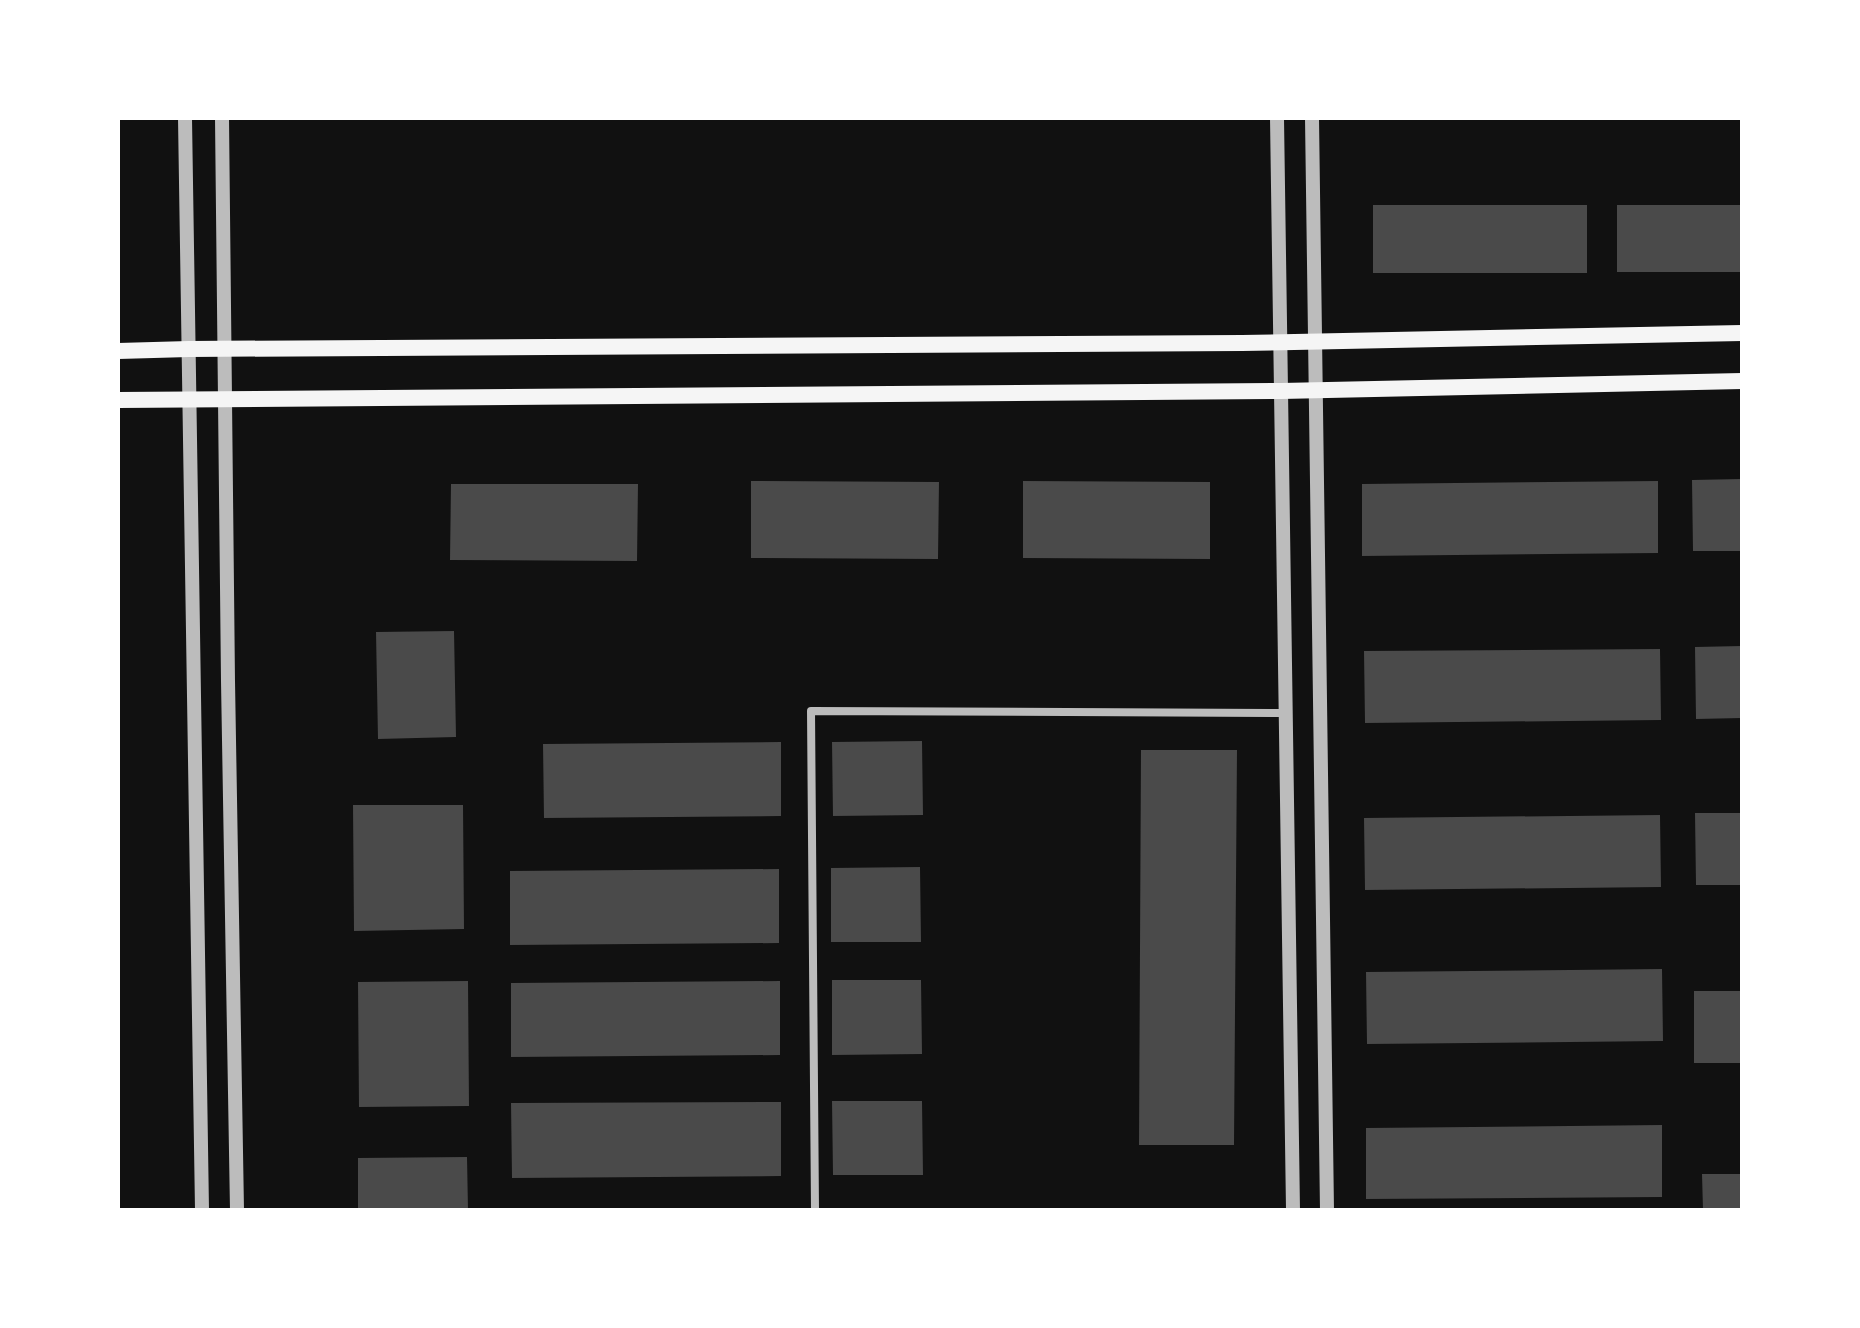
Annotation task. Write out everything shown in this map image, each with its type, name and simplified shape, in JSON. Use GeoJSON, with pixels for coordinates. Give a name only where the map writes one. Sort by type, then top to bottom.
{"type":"FeatureCollection","features":[{"type":"Feature","properties":{"kind":"main road"},"geometry":{"type":"LineString","coordinates":[[118,351],[1316,342],[1742,333]]}},
{"type":"Feature","properties":{"kind":"main road"},"geometry":{"type":"LineString","coordinates":[[118,400],[1317,391],[1742,381]]}},
{"type":"Feature","properties":{"kind":"street"},"geometry":{"type":"LineString","coordinates":[[185,118],[202,1210]]}},
{"type":"Feature","properties":{"kind":"street"},"geometry":{"type":"LineString","coordinates":[[222,118],[237,1210]]}},
{"type":"Feature","properties":{"kind":"street"},"geometry":{"type":"LineString","coordinates":[[1277,118],[1293,1210]]}},
{"type":"Feature","properties":{"kind":"street"},"geometry":{"type":"LineString","coordinates":[[1312,118],[1327,1210]]}},
{"type":"Feature","properties":{"kind":"street"},"geometry":{"type":"LineString","coordinates":[[815,1210],[811,711],[1286,713]]}},
{"type":"Feature","properties":{"kind":"building"},"geometry":{"type":"Polygon","coordinates":[[[1373,205],[1587,205],[1587,273],[1373,273],[1373,205]]]}},
{"type":"Feature","properties":{"kind":"building"},"geometry":{"type":"Polygon","coordinates":[[[1617,205],[1742,205],[1742,272],[1617,272],[1617,205]]]}},
{"type":"Feature","properties":{"kind":"building"},"geometry":{"type":"Polygon","coordinates":[[[1742,479],[1742,551],[1693,551],[1692,480],[1742,479]]]}},
{"type":"Feature","properties":{"kind":"building"},"geometry":{"type":"Polygon","coordinates":[[[751,481],[939,482],[938,559],[751,558],[751,481]]]}},
{"type":"Feature","properties":{"kind":"building"},"geometry":{"type":"Polygon","coordinates":[[[1023,481],[1210,482],[1210,559],[1023,558],[1023,481]]]}},
{"type":"Feature","properties":{"kind":"building"},"geometry":{"type":"Polygon","coordinates":[[[1658,481],[1658,553],[1362,556],[1362,484],[1658,481]]]}},
{"type":"Feature","properties":{"kind":"building"},"geometry":{"type":"Polygon","coordinates":[[[451,484],[638,484],[637,561],[450,560],[451,484]]]}},
{"type":"Feature","properties":{"kind":"building"},"geometry":{"type":"Polygon","coordinates":[[[454,631],[456,737],[378,739],[376,632],[454,631]]]}},
{"type":"Feature","properties":{"kind":"building"},"geometry":{"type":"Polygon","coordinates":[[[1742,646],[1742,718],[1696,719],[1695,647],[1742,646]]]}},
{"type":"Feature","properties":{"kind":"building"},"geometry":{"type":"Polygon","coordinates":[[[1660,649],[1661,720],[1365,723],[1364,651],[1660,649]]]}},
{"type":"Feature","properties":{"kind":"building"},"geometry":{"type":"Polygon","coordinates":[[[922,741],[923,815],[833,816],[832,742],[922,741]]]}},
{"type":"Feature","properties":{"kind":"building"},"geometry":{"type":"Polygon","coordinates":[[[781,742],[781,816],[544,818],[543,744],[781,742]]]}},
{"type":"Feature","properties":{"kind":"building"},"geometry":{"type":"Polygon","coordinates":[[[1141,750],[1237,750],[1234,1145],[1139,1145],[1141,750]]]}},
{"type":"Feature","properties":{"kind":"building"},"geometry":{"type":"Polygon","coordinates":[[[353,805],[463,805],[464,929],[354,931],[353,805]]]}},
{"type":"Feature","properties":{"kind":"building"},"geometry":{"type":"Polygon","coordinates":[[[1695,813],[1742,813],[1742,885],[1696,885],[1695,813]]]}},
{"type":"Feature","properties":{"kind":"building"},"geometry":{"type":"Polygon","coordinates":[[[1660,815],[1661,887],[1365,890],[1364,818],[1660,815]]]}},
{"type":"Feature","properties":{"kind":"building"},"geometry":{"type":"Polygon","coordinates":[[[920,867],[921,942],[831,942],[831,868],[920,867]]]}},
{"type":"Feature","properties":{"kind":"building"},"geometry":{"type":"Polygon","coordinates":[[[779,869],[779,943],[510,945],[510,871],[779,869]]]}},
{"type":"Feature","properties":{"kind":"building"},"geometry":{"type":"Polygon","coordinates":[[[1662,969],[1663,1041],[1367,1044],[1366,972],[1662,969]]]}},
{"type":"Feature","properties":{"kind":"building"},"geometry":{"type":"Polygon","coordinates":[[[832,980],[921,980],[922,1054],[832,1055],[832,980]]]}},
{"type":"Feature","properties":{"kind":"building"},"geometry":{"type":"Polygon","coordinates":[[[468,981],[469,1106],[359,1107],[358,982],[468,981]]]}},
{"type":"Feature","properties":{"kind":"building"},"geometry":{"type":"Polygon","coordinates":[[[780,981],[780,1055],[511,1057],[511,983],[780,981]]]}},
{"type":"Feature","properties":{"kind":"building"},"geometry":{"type":"Polygon","coordinates":[[[1694,991],[1742,991],[1742,1063],[1694,1063],[1694,991]]]}},
{"type":"Feature","properties":{"kind":"building"},"geometry":{"type":"Polygon","coordinates":[[[832,1101],[922,1101],[923,1175],[833,1175],[832,1101]]]}},
{"type":"Feature","properties":{"kind":"building"},"geometry":{"type":"Polygon","coordinates":[[[781,1102],[781,1176],[512,1178],[511,1103],[781,1102]]]}},
{"type":"Feature","properties":{"kind":"building"},"geometry":{"type":"Polygon","coordinates":[[[1662,1125],[1662,1197],[1366,1199],[1366,1128],[1662,1125]]]}},
{"type":"Feature","properties":{"kind":"building"},"geometry":{"type":"Polygon","coordinates":[[[467,1157],[468,1210],[358,1210],[358,1158],[467,1157]]]}},
{"type":"Feature","properties":{"kind":"building"},"geometry":{"type":"Polygon","coordinates":[[[1702,1174],[1742,1174],[1742,1210],[1703,1210],[1702,1174]]]}}]}
